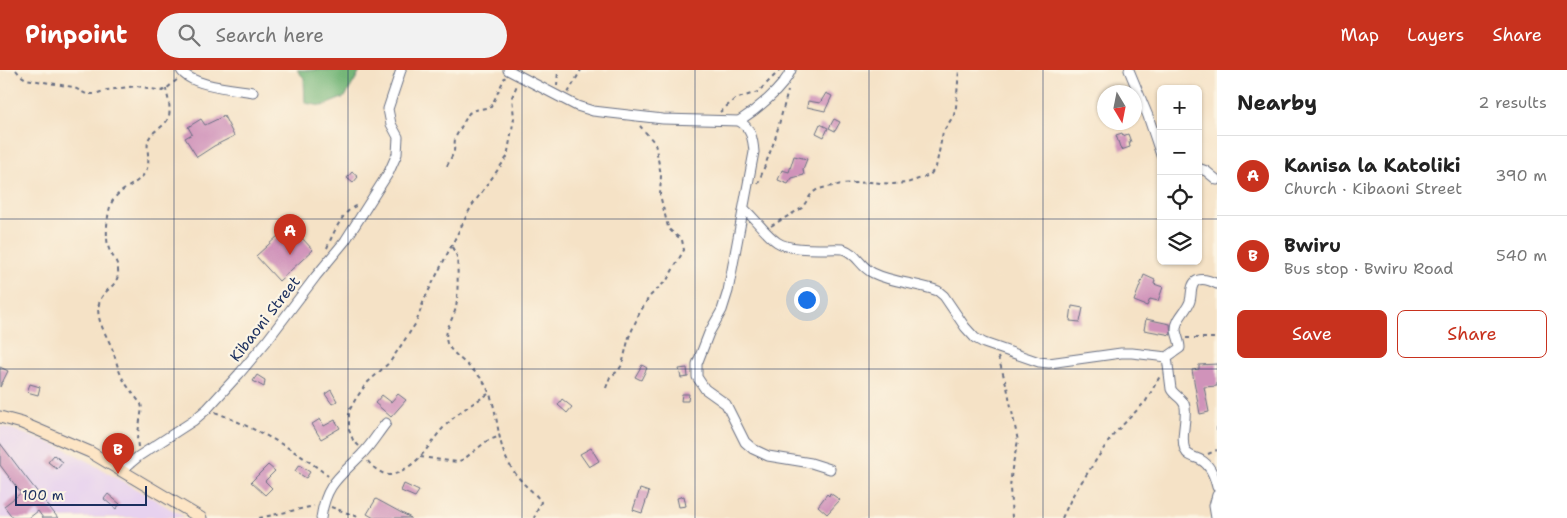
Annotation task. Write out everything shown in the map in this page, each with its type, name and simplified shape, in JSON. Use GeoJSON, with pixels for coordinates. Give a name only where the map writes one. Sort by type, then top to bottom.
{"type":"FeatureCollection","features":[{"type":"Feature","properties":{"kind":"main road"},"geometry":{"type":"LineString","coordinates":[[0,417],[61,438],[90,452],[201,518]]}},
{"type":"Feature","properties":{"kind":"street","name":"Kibaoni Street"},"geometry":{"type":"LineString","coordinates":[[122,470],[139,456],[194,421],[207,409],[266,342],[345,241],[389,172],[397,154],[398,137],[391,124],[388,109],[401,70]]}},
{"type":"Feature","properties":{"kind":"street"},"geometry":{"type":"LineString","coordinates":[[1129,70],[1157,142]]}},
{"type":"Feature","properties":{"kind":"street"},"geometry":{"type":"LineString","coordinates":[[511,71],[561,98],[593,111],[705,121],[739,121],[746,125],[753,142],[754,152],[734,263],[726,300],[696,364],[697,377],[705,389],[726,404],[745,442],[753,449],[768,456],[811,463],[830,469]]}},
{"type":"Feature","properties":{"kind":"street"},"geometry":{"type":"LineString","coordinates":[[182,72],[189,78],[203,82],[253,92]]}},
{"type":"Feature","properties":{"kind":"street"},"geometry":{"type":"LineString","coordinates":[[739,121],[766,100],[790,72]]}},
{"type":"Feature","properties":{"kind":"street"},"geometry":{"type":"LineString","coordinates":[[1202,170],[1217,180]]}},
{"type":"Feature","properties":{"kind":"street"},"geometry":{"type":"LineString","coordinates":[[744,208],[771,237],[785,246],[843,249],[852,252],[873,273],[885,278],[938,291],[944,296],[965,327],[975,338],[984,343],[1039,362],[1049,363],[1121,353],[1132,353],[1167,360]]}},
{"type":"Feature","properties":{"kind":"street"},"geometry":{"type":"LineString","coordinates":[[1167,360],[1180,348],[1176,329],[1177,324],[1190,300],[1193,284],[1201,280],[1217,284]]}},
{"type":"Feature","properties":{"kind":"street"},"geometry":{"type":"LineString","coordinates":[[1167,360],[1171,389],[1173,394],[1181,398],[1185,406],[1185,451],[1189,455],[1202,460],[1217,487]]}},
{"type":"Feature","properties":{"kind":"street"},"geometry":{"type":"LineString","coordinates":[[321,518],[323,505],[334,481],[364,452],[386,423]]}},
{"type":"Feature","properties":{"kind":"street"},"geometry":{"type":"LineString","coordinates":[[1216,518],[1214,506],[1217,495]]}},
{"type":"Feature","properties":{"kind":"path"},"geometry":{"type":"LineString","coordinates":[[16,70],[26,79],[73,87],[86,94],[137,86],[156,90],[166,89],[182,72]]}},
{"type":"Feature","properties":{"kind":"path"},"geometry":{"type":"LineString","coordinates":[[558,70],[561,98]]}},
{"type":"Feature","properties":{"kind":"path"},"geometry":{"type":"LineString","coordinates":[[561,98],[581,70]]}},
{"type":"Feature","properties":{"kind":"path"},"geometry":{"type":"LineString","coordinates":[[705,121],[722,111],[735,99],[758,92],[780,70]]}},
{"type":"Feature","properties":{"kind":"path"},"geometry":{"type":"LineString","coordinates":[[766,230],[802,208],[812,193],[818,189],[842,184],[870,182],[907,183],[930,175],[936,167],[943,132],[950,122],[956,107],[959,70]]}},
{"type":"Feature","properties":{"kind":"path"},"geometry":{"type":"LineString","coordinates":[[447,166],[454,152],[455,138],[466,117],[475,110],[491,107],[511,71]]}},
{"type":"Feature","properties":{"kind":"path"},"geometry":{"type":"LineString","coordinates":[[490,393],[459,412],[435,435],[420,457],[412,464],[390,475],[384,474],[370,464],[364,452],[353,440],[349,430],[349,411],[355,400],[366,384],[390,362],[416,322],[424,300],[475,200],[507,158],[514,118],[512,97],[517,86],[511,71]]}},
{"type":"Feature","properties":{"kind":"path"},"geometry":{"type":"LineString","coordinates":[[755,189],[775,139],[786,101],[790,72]]}},
{"type":"Feature","properties":{"kind":"path"},"geometry":{"type":"LineString","coordinates":[[139,456],[137,439],[141,404],[123,379],[116,364],[113,350],[101,324],[99,304],[102,295],[114,285],[119,271],[116,260],[109,249],[108,215],[112,202],[121,192],[143,176],[148,168],[150,158],[148,139],[151,133],[166,122],[169,114],[166,89]]}},
{"type":"Feature","properties":{"kind":"path"},"geometry":{"type":"LineString","coordinates":[[606,388],[610,377],[622,365],[628,337],[639,314],[649,297],[667,280],[684,250],[682,240],[670,231],[666,220],[660,195],[662,175],[655,144],[644,129],[626,115]]}},
{"type":"Feature","properties":{"kind":"path"},"geometry":{"type":"LineString","coordinates":[[326,263],[328,245],[342,218],[353,207],[366,206]]}},
{"type":"Feature","properties":{"kind":"path"},"geometry":{"type":"LineString","coordinates":[[452,247],[457,261],[458,298],[446,336],[448,346],[484,382],[490,393],[496,410],[503,451],[511,467],[541,502],[534,518]]}},
{"type":"Feature","properties":{"kind":"path"},"geometry":{"type":"LineString","coordinates":[[1179,338],[1217,338]]}},
{"type":"Feature","properties":{"kind":"path"},"geometry":{"type":"LineString","coordinates":[[995,346],[1018,441],[1010,488],[1012,518]]}},
{"type":"Feature","properties":{"kind":"path"},"geometry":{"type":"LineString","coordinates":[[1062,518],[1072,495],[1106,445],[1146,401],[1167,360]]}},
{"type":"Feature","properties":{"kind":"path"},"geometry":{"type":"LineString","coordinates":[[207,409],[274,439],[312,463],[334,481]]}},
{"type":"Feature","properties":{"kind":"path"},"geometry":{"type":"LineString","coordinates":[[1217,427],[1217,433]]}},
{"type":"Feature","properties":{"kind":"path"},"geometry":{"type":"LineString","coordinates":[[420,457],[457,462],[464,459],[487,441],[500,436]]}},
{"type":"Feature","properties":{"kind":"path"},"geometry":{"type":"LineString","coordinates":[[259,518],[323,505],[362,518]]}},
{"type":"Feature","properties":{"kind":"shaded area"},"geometry":{"type":"Polygon","coordinates":[[[3,426],[66,449],[185,517],[0,518],[0,427],[3,426]]]}},
{"type":"Feature","properties":{"kind":"green space"},"geometry":{"type":"Polygon","coordinates":[[[297,70],[361,70],[345,97],[322,106],[305,103],[304,78],[297,70]]]}},
{"type":"Feature","properties":{"kind":"building"},"geometry":{"type":"Polygon","coordinates":[[[826,93],[832,96],[825,111],[807,107],[808,101],[820,103],[826,93]]]}},
{"type":"Feature","properties":{"kind":"building"},"geometry":{"type":"Polygon","coordinates":[[[224,116],[234,136],[197,157],[185,138],[192,134],[188,127],[201,119],[205,125],[224,116]]]}},
{"type":"Feature","properties":{"kind":"building"},"geometry":{"type":"Polygon","coordinates":[[[834,119],[840,122],[835,131],[829,128],[834,119]]]}},
{"type":"Feature","properties":{"kind":"building"},"geometry":{"type":"Polygon","coordinates":[[[820,124],[828,128],[824,137],[816,133],[820,124]]]}},
{"type":"Feature","properties":{"kind":"building"},"geometry":{"type":"Polygon","coordinates":[[[1122,133],[1123,136],[1128,134],[1131,142],[1129,142],[1130,147],[1121,150],[1116,135],[1122,133]]]}},
{"type":"Feature","properties":{"kind":"building"},"geometry":{"type":"Polygon","coordinates":[[[794,156],[807,159],[803,169],[804,175],[792,178],[788,184],[778,180],[782,170],[789,172],[794,156]]]}},
{"type":"Feature","properties":{"kind":"building"},"geometry":{"type":"Polygon","coordinates":[[[352,172],[358,177],[353,183],[347,178],[352,172]]]}},
{"type":"Feature","properties":{"kind":"building"},"geometry":{"type":"Polygon","coordinates":[[[290,225],[313,250],[279,281],[256,256],[290,225]]]}},
{"type":"Feature","properties":{"kind":"building"},"geometry":{"type":"Polygon","coordinates":[[[1144,275],[1155,280],[1154,284],[1163,287],[1158,301],[1150,299],[1147,306],[1134,301],[1144,275]]]}},
{"type":"Feature","properties":{"kind":"building"},"geometry":{"type":"Polygon","coordinates":[[[1072,306],[1083,308],[1080,322],[1070,321],[1072,306]]]}},
{"type":"Feature","properties":{"kind":"building"},"geometry":{"type":"Polygon","coordinates":[[[1146,319],[1170,324],[1171,335],[1144,330],[1146,319]]]}},
{"type":"Feature","properties":{"kind":"building"},"geometry":{"type":"Polygon","coordinates":[[[1217,364],[1217,386],[1204,387],[1209,412],[1200,414],[1192,370],[1199,369],[1199,365],[1217,364]]]}},
{"type":"Feature","properties":{"kind":"building"},"geometry":{"type":"Polygon","coordinates":[[[642,365],[647,368],[641,380],[635,377],[642,365]]]}},
{"type":"Feature","properties":{"kind":"building"},"geometry":{"type":"Polygon","coordinates":[[[0,367],[8,371],[0,387],[0,367]]]}},
{"type":"Feature","properties":{"kind":"building"},"geometry":{"type":"Polygon","coordinates":[[[687,368],[688,377],[681,378],[679,369],[687,368]]]}},
{"type":"Feature","properties":{"kind":"building"},"geometry":{"type":"Polygon","coordinates":[[[257,375],[265,380],[264,387],[253,381],[257,375]]]}},
{"type":"Feature","properties":{"kind":"building"},"geometry":{"type":"Polygon","coordinates":[[[30,384],[40,387],[38,395],[27,392],[30,384]]]}},
{"type":"Feature","properties":{"kind":"building"},"geometry":{"type":"Polygon","coordinates":[[[331,390],[337,401],[332,404],[325,394],[331,390]]]}},
{"type":"Feature","properties":{"kind":"building"},"geometry":{"type":"Polygon","coordinates":[[[398,394],[406,400],[391,417],[375,403],[382,395],[391,402],[398,394]]]}},
{"type":"Feature","properties":{"kind":"building"},"geometry":{"type":"Polygon","coordinates":[[[682,394],[689,394],[688,401],[681,401],[682,394]]]}},
{"type":"Feature","properties":{"kind":"building"},"geometry":{"type":"Polygon","coordinates":[[[562,399],[572,407],[567,413],[558,405],[562,399]]]}},
{"type":"Feature","properties":{"kind":"building"},"geometry":{"type":"Polygon","coordinates":[[[320,419],[324,426],[335,420],[340,428],[321,439],[312,424],[320,419]]]}},
{"type":"Feature","properties":{"kind":"building"},"geometry":{"type":"Polygon","coordinates":[[[0,443],[58,518],[43,518],[38,511],[29,518],[13,518],[4,506],[21,493],[0,465],[0,443]]]}},
{"type":"Feature","properties":{"kind":"building"},"geometry":{"type":"Polygon","coordinates":[[[591,448],[599,461],[589,467],[580,454],[591,448]]]}},
{"type":"Feature","properties":{"kind":"building"},"geometry":{"type":"Polygon","coordinates":[[[54,455],[63,462],[57,469],[48,462],[54,455]]]}},
{"type":"Feature","properties":{"kind":"building"},"geometry":{"type":"Polygon","coordinates":[[[268,465],[275,471],[265,481],[272,488],[265,495],[251,482],[268,465]]]}},
{"type":"Feature","properties":{"kind":"building"},"geometry":{"type":"Polygon","coordinates":[[[299,465],[310,472],[306,478],[295,471],[299,465]]]}},
{"type":"Feature","properties":{"kind":"building"},"geometry":{"type":"Polygon","coordinates":[[[404,484],[419,491],[415,497],[401,491],[404,484]]]}},
{"type":"Feature","properties":{"kind":"building"},"geometry":{"type":"Polygon","coordinates":[[[640,489],[649,492],[642,513],[633,510],[640,489]]]}},
{"type":"Feature","properties":{"kind":"building"},"geometry":{"type":"Polygon","coordinates":[[[830,493],[840,500],[827,514],[818,506],[827,494],[829,496],[830,493]]]}},
{"type":"Feature","properties":{"kind":"building"},"geometry":{"type":"Polygon","coordinates":[[[108,494],[120,504],[116,509],[104,499],[108,494]]]}},
{"type":"Feature","properties":{"kind":"building"},"geometry":{"type":"Polygon","coordinates":[[[684,496],[686,506],[679,507],[677,498],[684,496]]]}},
{"type":"Feature","properties":{"kind":"building"},"geometry":{"type":"Polygon","coordinates":[[[376,499],[411,518],[374,518],[367,514],[376,499]]]}},
{"type":"Feature","properties":{"kind":"place","name":"Kanisa la Katoliki"},"geometry":{"type":"Point","coordinates":[290,255]}},
{"type":"Feature","properties":{"kind":"place","name":"Bwiru"},"geometry":{"type":"Point","coordinates":[118,474]}}]}
